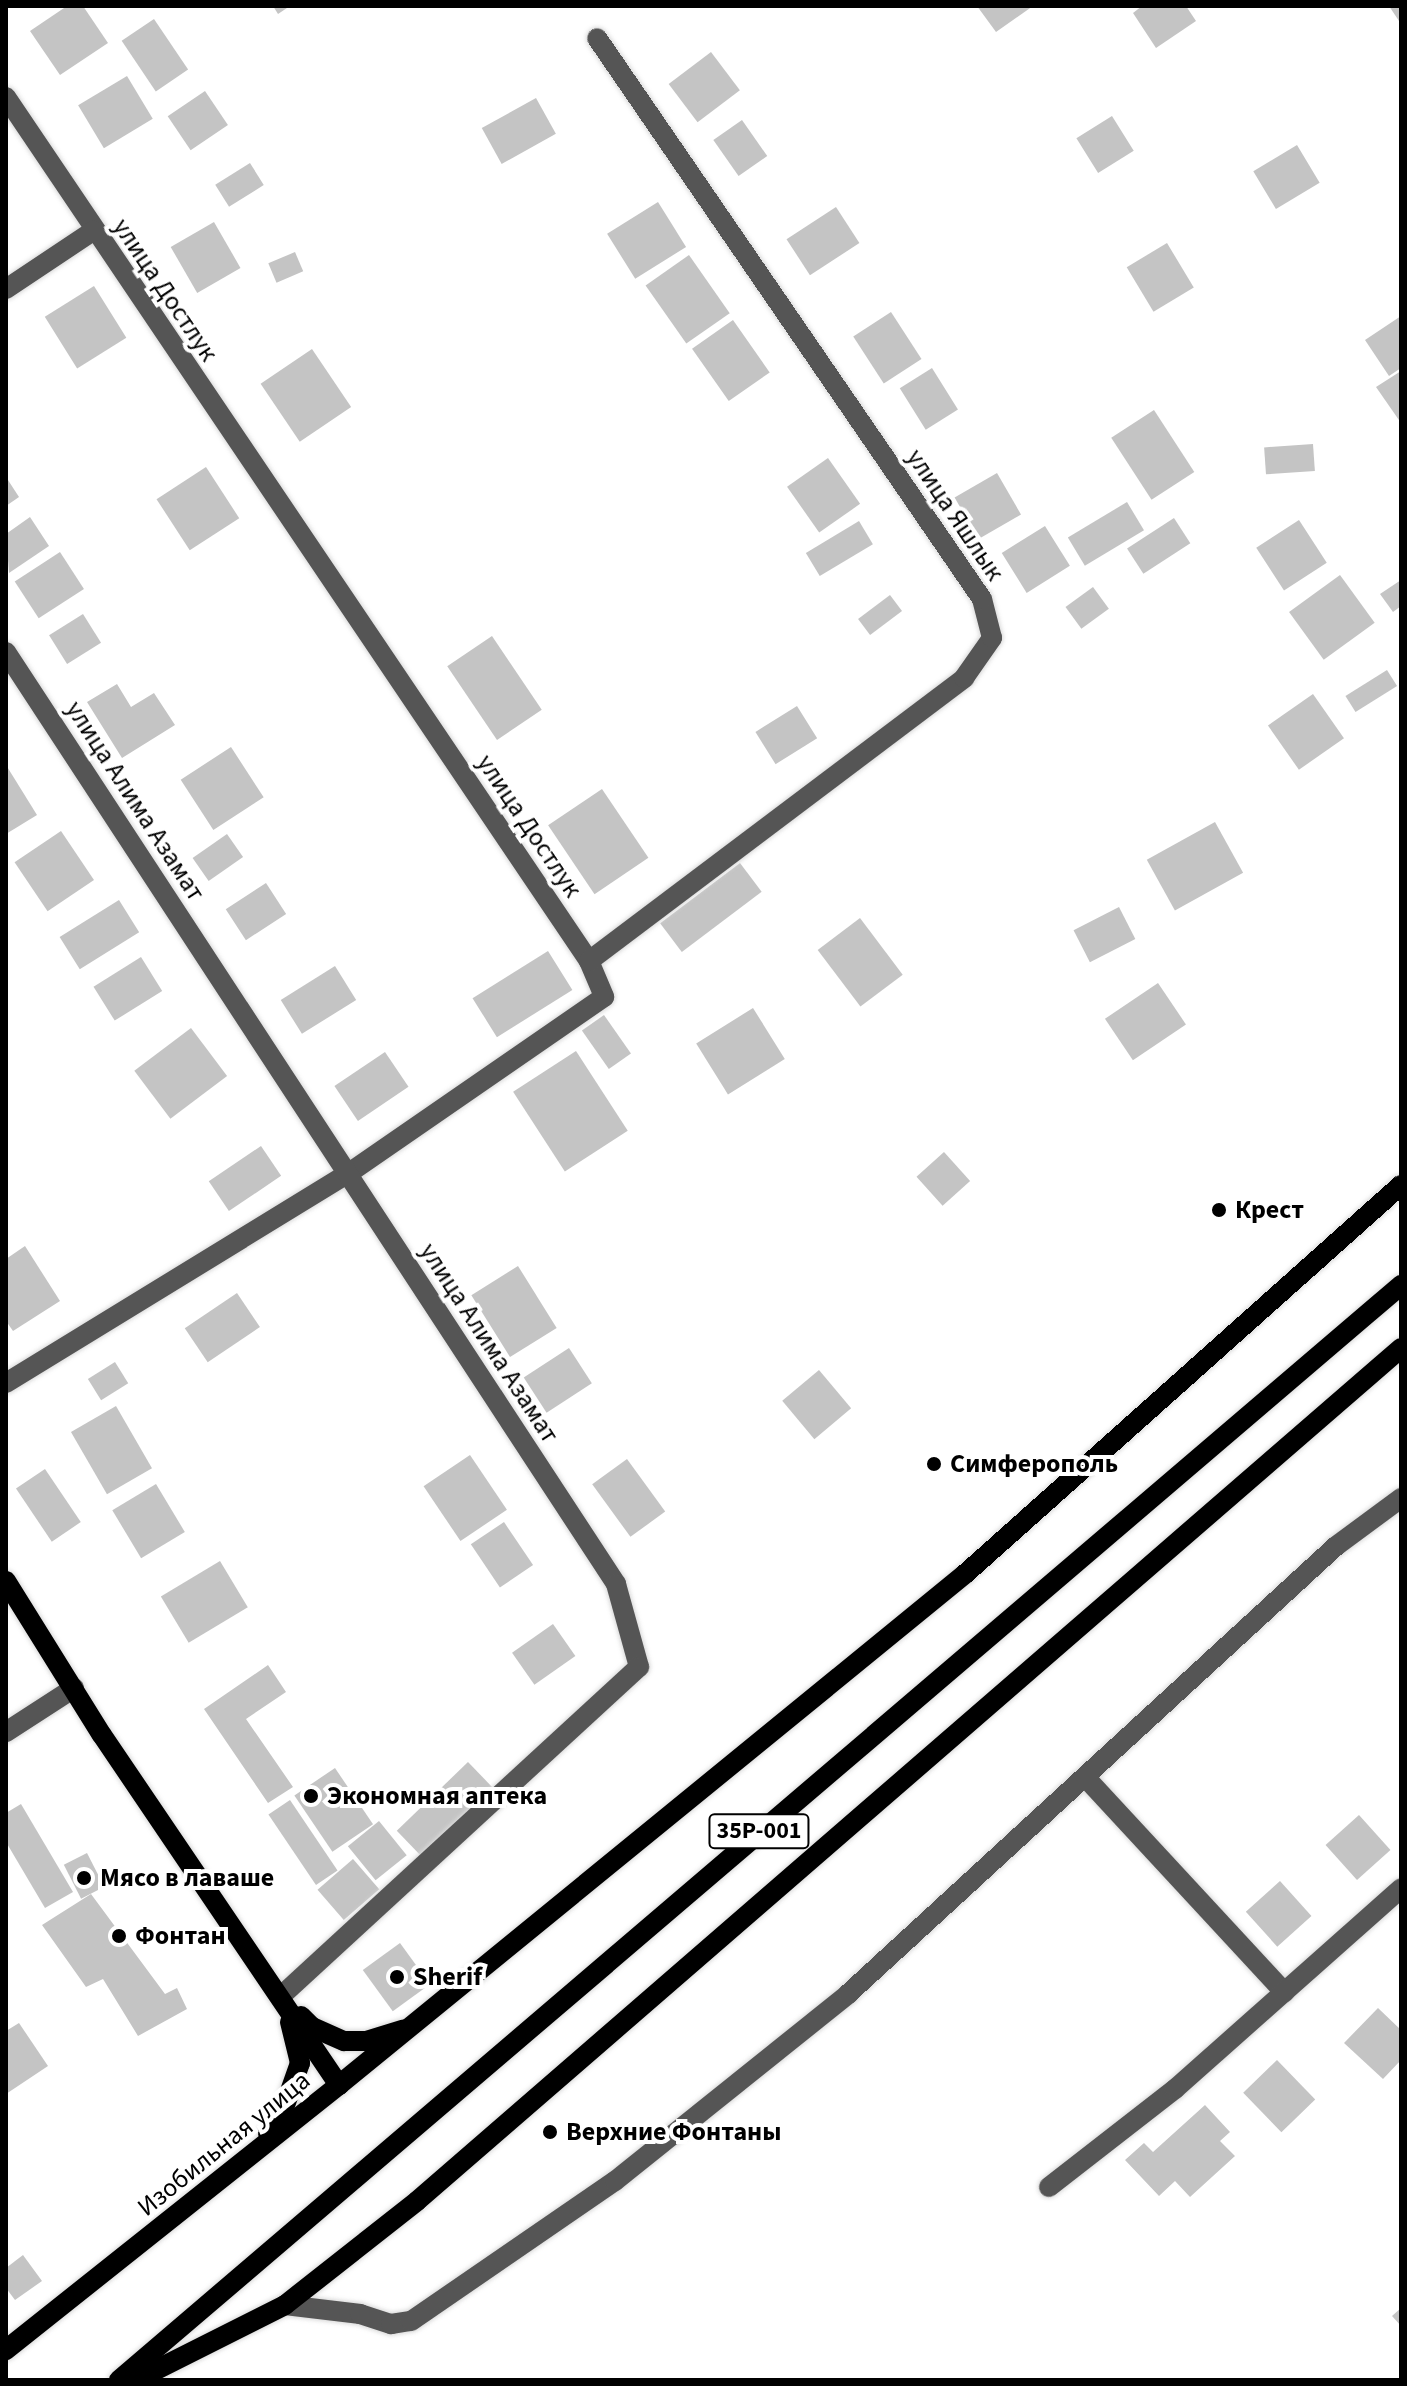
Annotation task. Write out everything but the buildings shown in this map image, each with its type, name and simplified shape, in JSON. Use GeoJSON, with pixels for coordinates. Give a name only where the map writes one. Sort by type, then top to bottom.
{"type":"FeatureCollection","features":[{"type":"Feature","properties":{"kind":"main road"},"geometry":{"type":"LineString","coordinates":[[339,2085],[422,2022],[965,1574],[1401,1185]]}},
{"type":"Feature","properties":{"kind":"main road","name":"35Р-001"},"geometry":{"type":"LineString","coordinates":[[119,2380],[1401,1285]]}},
{"type":"Feature","properties":{"kind":"main road","name":"35Р-001"},"geometry":{"type":"LineString","coordinates":[[136,2380],[285,2305],[527,2109],[1401,1348]]}},
{"type":"Feature","properties":{"kind":"main road","name":"Изобильная улица"},"geometry":{"type":"LineString","coordinates":[[6,1581],[339,2085],[6,2350]]}},
{"type":"Feature","properties":{"kind":"main road"},"geometry":{"type":"LineString","coordinates":[[281,1996],[312,2027],[344,2041],[387,2037],[422,2022]]}},
{"type":"Feature","properties":{"kind":"main road"},"geometry":{"type":"LineString","coordinates":[[238,2166],[283,2111],[300,2063],[281,1996]]}},
{"type":"Feature","properties":{"kind":"street","name":"улица Яшлык"},"geometry":{"type":"LineString","coordinates":[[589,961],[964,678],[992,638],[982,599],[597,38]]}},
{"type":"Feature","properties":{"kind":"street","name":"улица Достлук"},"geometry":{"type":"LineString","coordinates":[[6,97],[93,231],[589,961],[604,997],[347,1174],[6,1383]]}},
{"type":"Feature","properties":{"kind":"street"},"geometry":{"type":"LineString","coordinates":[[6,289],[93,231]]}},
{"type":"Feature","properties":{"kind":"street","name":"улица Алима Азамат"},"geometry":{"type":"LineString","coordinates":[[6,652],[616,1584],[639,1667],[281,1996]]}},
{"type":"Feature","properties":{"kind":"street"},"geometry":{"type":"LineString","coordinates":[[285,2305],[360,2314],[391,2324],[411,2321],[615,2181],[848,1994],[1336,1546],[1401,1498]]}},
{"type":"Feature","properties":{"kind":"street"},"geometry":{"type":"LineString","coordinates":[[6,1732],[74,1688]]}},
{"type":"Feature","properties":{"kind":"street"},"geometry":{"type":"LineString","coordinates":[[1086,1778],[1284,1992]]}},
{"type":"Feature","properties":{"kind":"street"},"geometry":{"type":"LineString","coordinates":[[1049,2187],[1175,2089],[1401,1888]]}},
{"type":"Feature","properties":{"kind":"place","name":"Крест"},"geometry":{"type":"Point","coordinates":[1219,1210]}},
{"type":"Feature","properties":{"kind":"place","name":"Симферополь"},"geometry":{"type":"Point","coordinates":[934,1464]}},
{"type":"Feature","properties":{"kind":"place","name":"Экономная аптека"},"geometry":{"type":"Point","coordinates":[311,1796]}},
{"type":"Feature","properties":{"kind":"place","name":"Мясо в лаваше"},"geometry":{"type":"Point","coordinates":[84,1878]}},
{"type":"Feature","properties":{"kind":"place","name":"Фонтан"},"geometry":{"type":"Point","coordinates":[119,1936]}},
{"type":"Feature","properties":{"kind":"place","name":"Sherif"},"geometry":{"type":"Point","coordinates":[397,1977]}},
{"type":"Feature","properties":{"kind":"place","name":"Верхние Фонтаны"},"geometry":{"type":"Point","coordinates":[550,2132]}}]}
